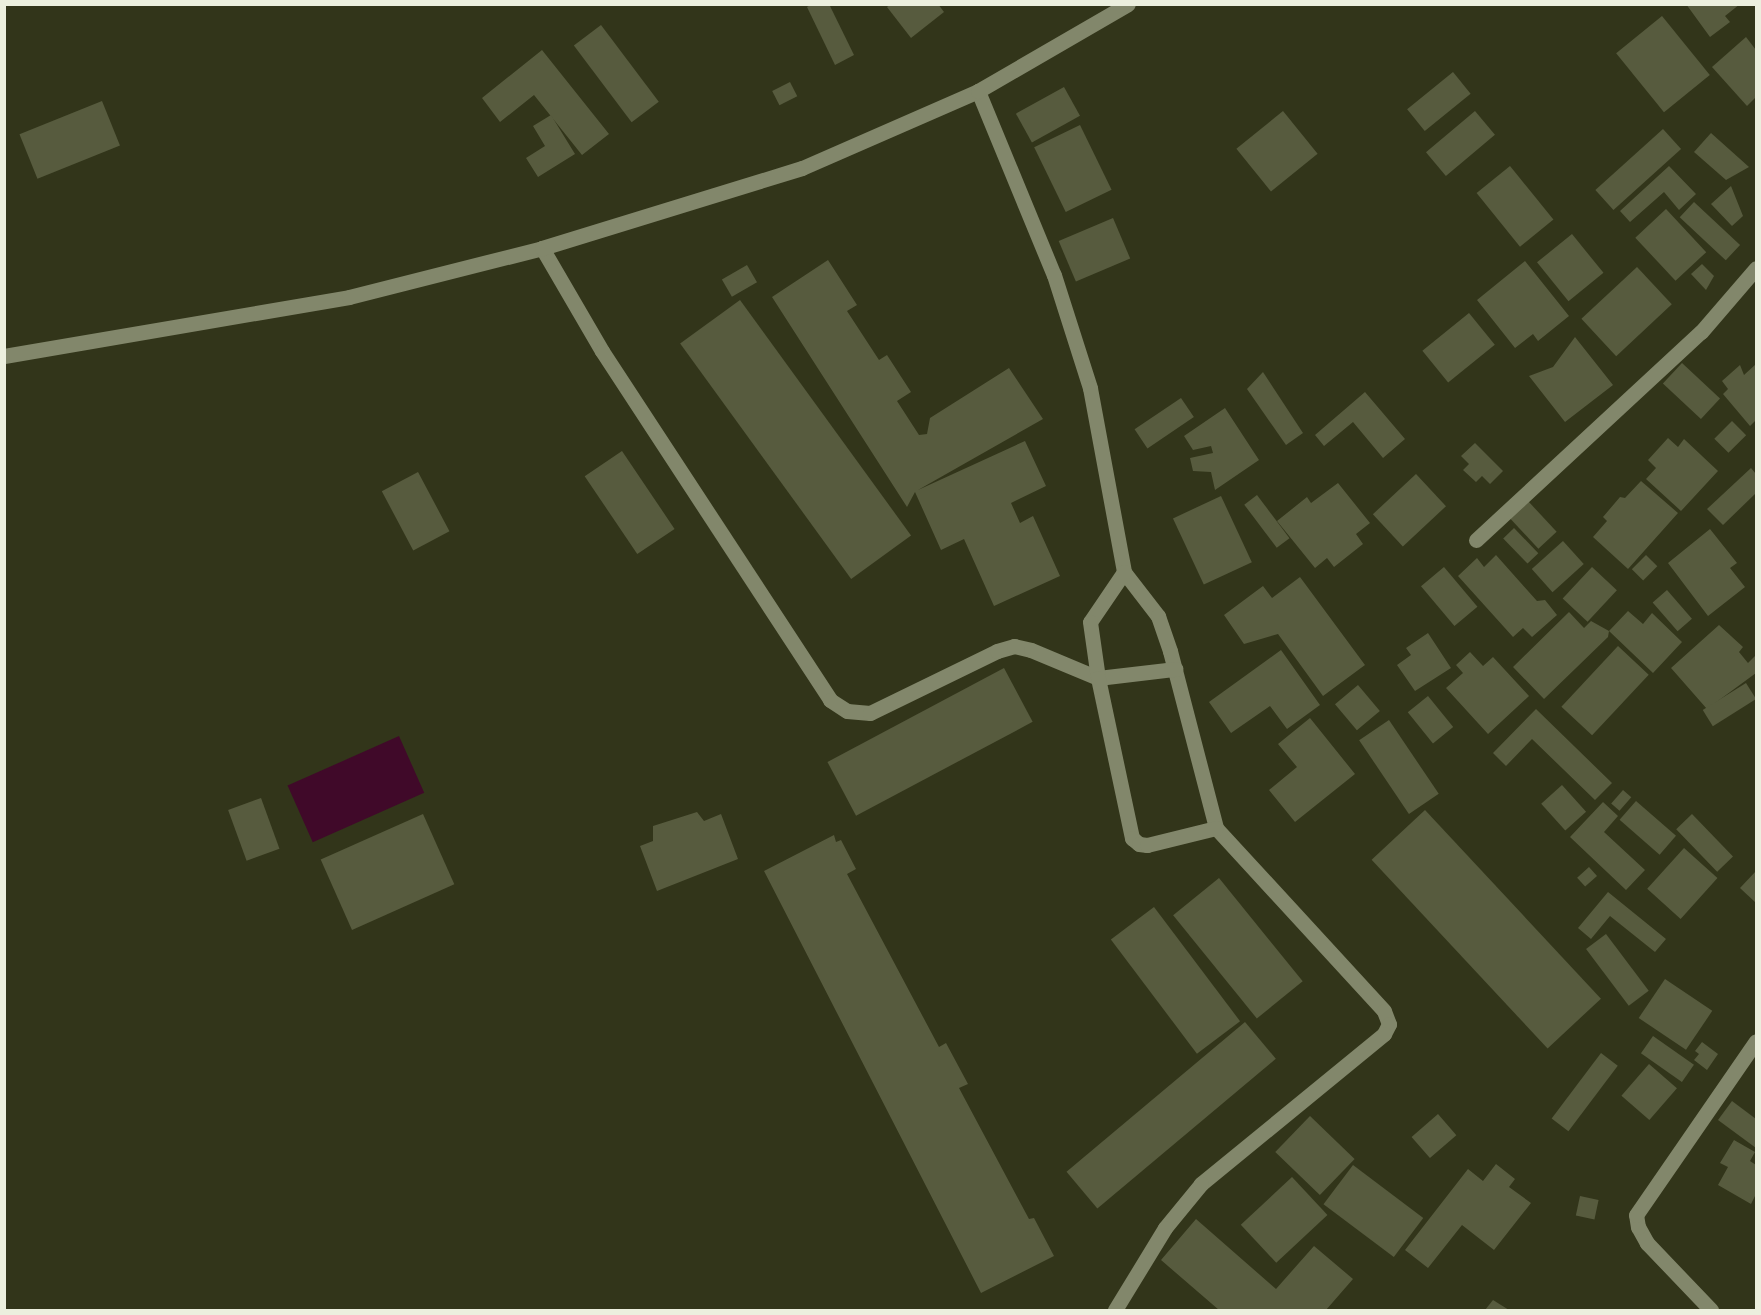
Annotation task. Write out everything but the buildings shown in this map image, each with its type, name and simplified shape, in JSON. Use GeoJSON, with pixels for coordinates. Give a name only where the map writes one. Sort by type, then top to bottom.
{"type":"FeatureCollection","features":[{"type":"Feature","properties":{"kind":"street"},"geometry":{"type":"LineString","coordinates":[[4,356],[349,297],[542,248],[802,168],[978,91],[1128,4]]}},
{"type":"Feature","properties":{"kind":"street"},"geometry":{"type":"LineString","coordinates":[[978,91],[1054,276],[1090,388],[1124,572],[1158,616],[1175,669],[1216,828],[1384,1011],[1389,1024],[1384,1034],[1201,1184],[1165,1228],[1115,1311]]}},
{"type":"Feature","properties":{"kind":"street"},"geometry":{"type":"LineString","coordinates":[[542,248],[602,351],[830,700],[847,711],[870,713],[997,651],[1014,646],[1031,650],[1098,678],[1175,669]]}},
{"type":"Feature","properties":{"kind":"street"},"geometry":{"type":"LineString","coordinates":[[1476,540],[1701,332],[1756,268]]}},
{"type":"Feature","properties":{"kind":"street"},"geometry":{"type":"LineString","coordinates":[[1124,572],[1090,622],[1098,678],[1132,837],[1139,844],[1147,845],[1216,828]]}},
{"type":"Feature","properties":{"kind":"street"},"geometry":{"type":"LineString","coordinates":[[1711,1311],[1647,1243],[1638,1227],[1636,1215],[1756,1041]]}},
{"type":"Feature","properties":{"kind":"shaded area"},"geometry":{"type":"Polygon","coordinates":[[[399,736],[424,793],[313,842],[288,786],[399,736]]]}}]}
